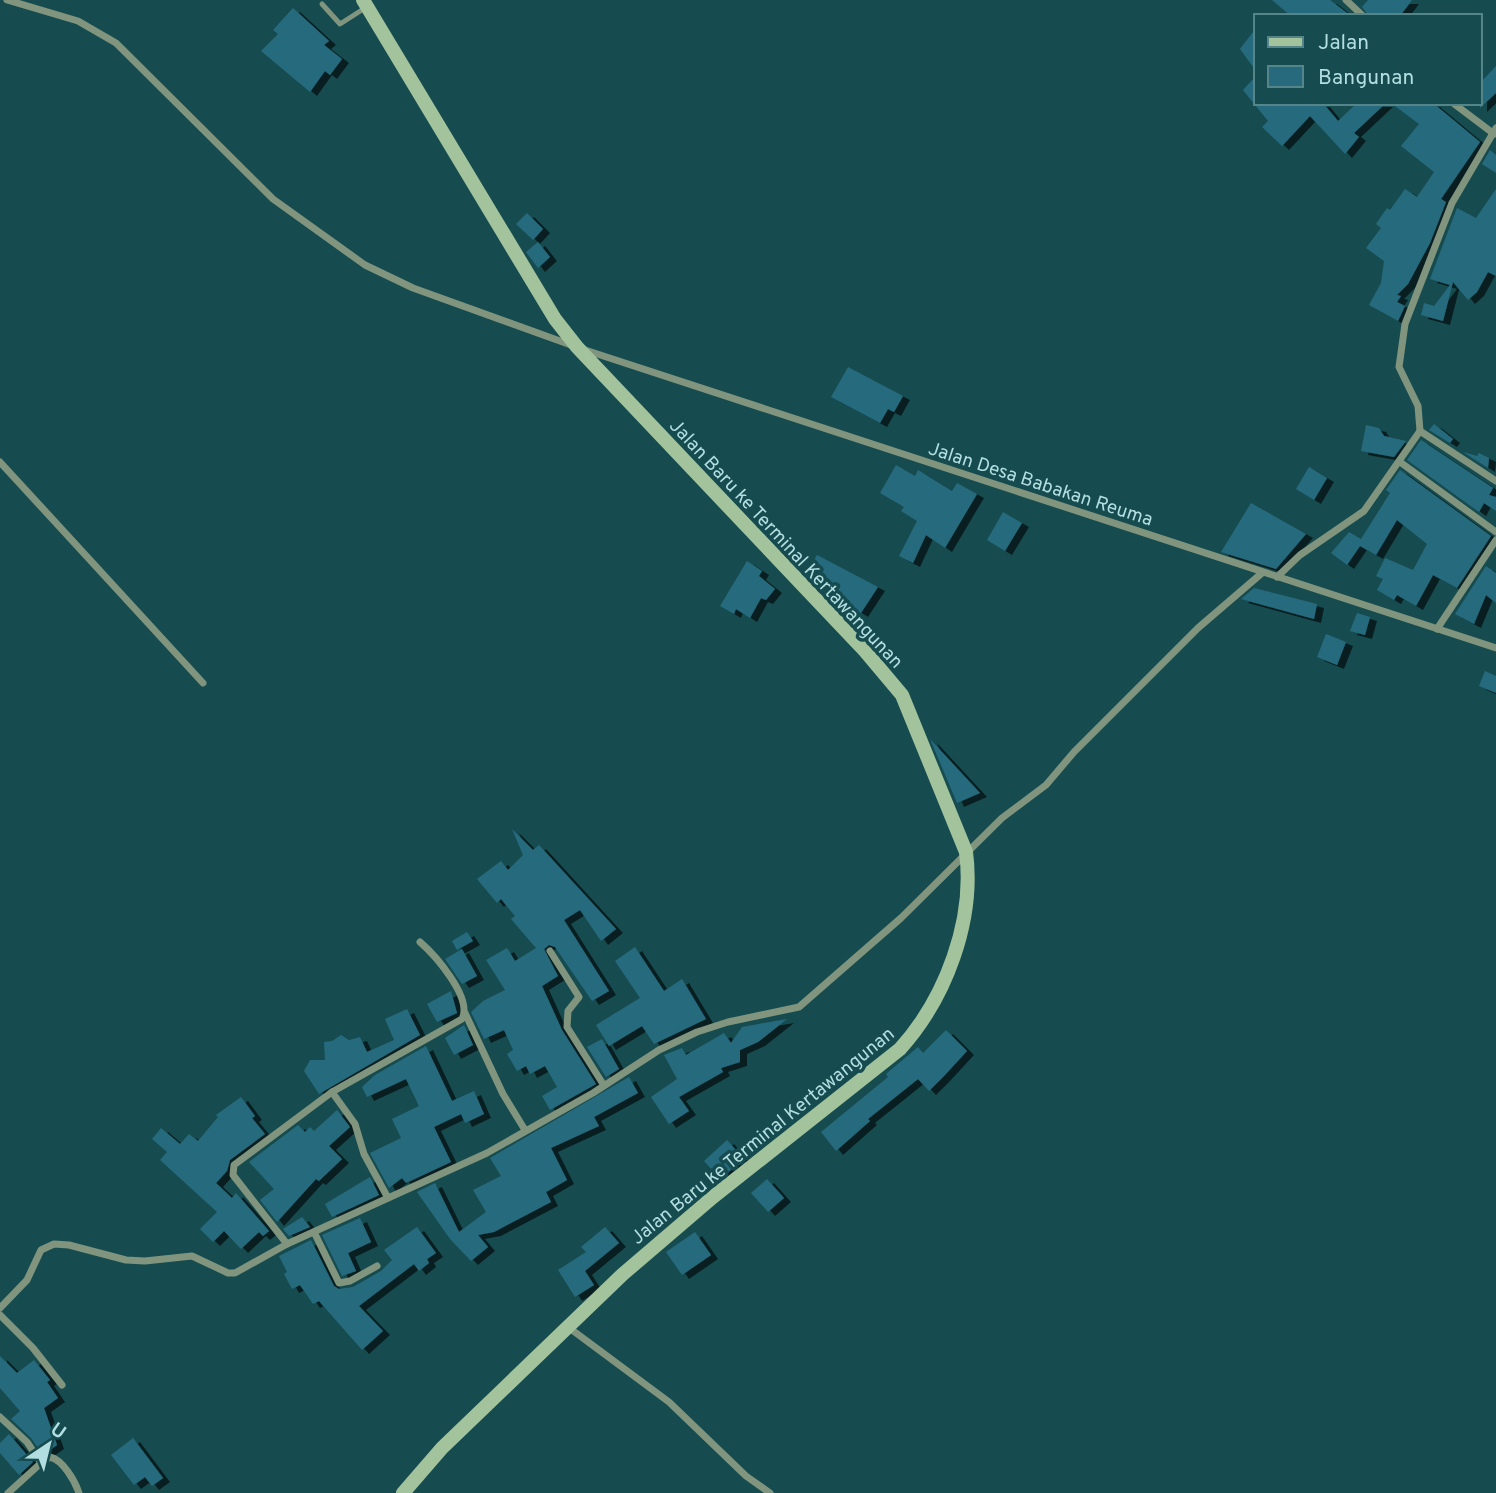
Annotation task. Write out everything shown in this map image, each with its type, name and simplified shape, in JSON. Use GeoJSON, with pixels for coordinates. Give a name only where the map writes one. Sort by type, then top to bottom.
{"type":"FeatureCollection","features":[{"type":"Feature","properties":{"kind":"main road","name":"Jalan Baru ke Terminal Kertawangunan"},"geometry":{"type":"LineString","coordinates":[[365,3],[555,319],[577,347],[865,651],[902,695],[965,852],[970,880],[955,948],[940,991],[917,1031],[883,1064],[713,1197],[568,1327],[442,1448],[404,1493]]}},
{"type":"Feature","properties":{"kind":"street"},"geometry":{"type":"LineString","coordinates":[[1345,0],[1361,14]]}},
{"type":"Feature","properties":{"kind":"street","name":"Jalan Desa Babakan Reuma"},"geometry":{"type":"LineString","coordinates":[[13,1],[78,21],[116,43],[273,199],[365,265],[413,288],[577,347],[1496,648]]}},
{"type":"Feature","properties":{"kind":"street"},"geometry":{"type":"LineString","coordinates":[[1277,577],[1300,555],[1364,511],[1420,431],[1418,406],[1399,367],[1405,324],[1452,203],[1495,132],[1456,105]]}},
{"type":"Feature","properties":{"kind":"street"},"geometry":{"type":"LineString","coordinates":[[1420,431],[1496,481]]}},
{"type":"Feature","properties":{"kind":"street"},"geometry":{"type":"LineString","coordinates":[[0,462],[203,683]]}},
{"type":"Feature","properties":{"kind":"street"},"geometry":{"type":"LineString","coordinates":[[1400,462],[1496,532]]}},
{"type":"Feature","properties":{"kind":"street"},"geometry":{"type":"LineString","coordinates":[[1437,629],[1496,540]]}},
{"type":"Feature","properties":{"kind":"street"},"geometry":{"type":"LineString","coordinates":[[0,1308],[27,1280],[37,1257],[46,1246],[69,1245],[126,1260],[145,1261],[192,1256],[228,1273],[235,1273],[287,1244],[487,1153],[697,1032],[728,1022],[799,1007],[901,918],[965,852],[1054,775],[1198,628],[1262,573]]}},
{"type":"Feature","properties":{"kind":"street"},"geometry":{"type":"LineString","coordinates":[[420,942],[437,957],[464,1004],[465,1013],[503,1094],[525,1130]]}},
{"type":"Feature","properties":{"kind":"street"},"geometry":{"type":"LineString","coordinates":[[550,951],[579,997],[568,1012],[567,1027],[603,1084]]}},
{"type":"Feature","properties":{"kind":"street"},"geometry":{"type":"LineString","coordinates":[[287,1244],[233,1175],[234,1165],[332,1092],[453,1026],[465,1013]]}},
{"type":"Feature","properties":{"kind":"street"},"geometry":{"type":"LineString","coordinates":[[332,1092],[355,1124],[364,1154],[388,1198]]}},
{"type":"Feature","properties":{"kind":"street"},"geometry":{"type":"LineString","coordinates":[[314,1232],[339,1283],[350,1281],[377,1266]]}},
{"type":"Feature","properties":{"kind":"street"},"geometry":{"type":"LineString","coordinates":[[0,1315],[25,1339],[62,1385]]}},
{"type":"Feature","properties":{"kind":"street"},"geometry":{"type":"LineString","coordinates":[[568,1327],[669,1402],[746,1476],[770,1493]]}},
{"type":"Feature","properties":{"kind":"street"},"geometry":{"type":"LineString","coordinates":[[0,1417],[27,1442],[41,1463]]}},
{"type":"Feature","properties":{"kind":"street"},"geometry":{"type":"LineString","coordinates":[[8,1493],[50,1457],[58,1461],[72,1477],[79,1493]]}},
{"type":"Feature","properties":{"kind":"lane"},"geometry":{"type":"LineString","coordinates":[[322,4],[340,24],[365,3]]}},
{"type":"Feature","properties":{"kind":"building"},"geometry":{"type":"Polygon","coordinates":[[[1272,0],[1330,0],[1348,14],[1289,14],[1272,0]]]}},
{"type":"Feature","properties":{"kind":"building"},"geometry":{"type":"Polygon","coordinates":[[[1368,0],[1412,0],[1402,14],[1367,14],[1362,7],[1368,0]]]}},
{"type":"Feature","properties":{"kind":"building"},"geometry":{"type":"Polygon","coordinates":[[[293,8],[329,41],[324,45],[342,59],[330,75],[325,71],[310,92],[261,51],[278,34],[273,30],[293,8]]]}},
{"type":"Feature","properties":{"kind":"building"},"geometry":{"type":"Polygon","coordinates":[[[1254,31],[1254,68],[1240,49],[1254,31]]]}},
{"type":"Feature","properties":{"kind":"building"},"geometry":{"type":"Polygon","coordinates":[[[1496,66],[1496,93],[1480,108],[1482,105],[1482,81],[1496,66]]]}},
{"type":"Feature","properties":{"kind":"building"},"geometry":{"type":"Polygon","coordinates":[[[1254,78],[1254,104],[1243,90],[1254,78]]]}},
{"type":"Feature","properties":{"kind":"building"},"geometry":{"type":"Polygon","coordinates":[[[1255,105],[1325,105],[1338,121],[1355,105],[1384,105],[1354,133],[1359,137],[1345,154],[1310,116],[1282,146],[1262,127],[1268,121],[1255,105]]]}},
{"type":"Feature","properties":{"kind":"building"},"geometry":{"type":"Polygon","coordinates":[[[1394,105],[1435,105],[1480,142],[1441,199],[1446,202],[1430,243],[1408,284],[1397,295],[1401,296],[1397,302],[1405,306],[1398,321],[1369,305],[1381,283],[1384,261],[1366,248],[1381,228],[1376,224],[1387,208],[1390,210],[1405,189],[1417,197],[1434,172],[1401,146],[1419,124],[1394,105]]]}},
{"type":"Feature","properties":{"kind":"building"},"geometry":{"type":"Polygon","coordinates":[[[1490,150],[1496,155],[1496,173],[1482,164],[1490,150]]]}},
{"type":"Feature","properties":{"kind":"building"},"geometry":{"type":"Polygon","coordinates":[[[1496,189],[1496,276],[1488,272],[1477,292],[1468,300],[1453,282],[1443,321],[1421,315],[1424,303],[1434,306],[1450,285],[1430,279],[1457,208],[1476,218],[1496,189]]]}},
{"type":"Feature","properties":{"kind":"building"},"geometry":{"type":"Polygon","coordinates":[[[527,213],[543,229],[533,240],[516,224],[527,213]]]}},
{"type":"Feature","properties":{"kind":"building"},"geometry":{"type":"Polygon","coordinates":[[[538,242],[550,257],[538,268],[526,252],[538,242]]]}},
{"type":"Feature","properties":{"kind":"building"},"geometry":{"type":"Polygon","coordinates":[[[848,367],[903,396],[894,412],[888,409],[880,423],[831,397],[848,367]]]}},
{"type":"Feature","properties":{"kind":"building"},"geometry":{"type":"Polygon","coordinates":[[[1434,424],[1453,439],[1450,443],[1429,430],[1434,424]]]}},
{"type":"Feature","properties":{"kind":"building"},"geometry":{"type":"Polygon","coordinates":[[[1366,425],[1379,428],[1384,436],[1406,441],[1394,457],[1361,451],[1366,425]]]}},
{"type":"Feature","properties":{"kind":"building"},"geometry":{"type":"Polygon","coordinates":[[[1421,440],[1493,488],[1489,495],[1496,497],[1496,511],[1484,503],[1479,512],[1407,460],[1421,440]]]}},
{"type":"Feature","properties":{"kind":"building"},"geometry":{"type":"Polygon","coordinates":[[[1463,452],[1477,456],[1479,453],[1489,458],[1488,468],[1463,452]]]}},
{"type":"Feature","properties":{"kind":"building"},"geometry":{"type":"Polygon","coordinates":[[[896,465],[915,476],[918,470],[952,491],[957,483],[977,494],[945,548],[926,535],[913,563],[899,556],[917,521],[901,511],[904,507],[880,493],[896,465]]]}},
{"type":"Feature","properties":{"kind":"building"},"geometry":{"type":"Polygon","coordinates":[[[1309,467],[1327,478],[1314,500],[1296,489],[1309,467]]]}},
{"type":"Feature","properties":{"kind":"building"},"geometry":{"type":"Polygon","coordinates":[[[1400,470],[1491,536],[1457,588],[1433,575],[1416,606],[1397,595],[1394,600],[1377,590],[1383,579],[1376,576],[1385,558],[1413,570],[1427,544],[1397,520],[1376,555],[1360,546],[1347,565],[1331,553],[1349,532],[1361,539],[1390,493],[1386,490],[1400,470]]]}},
{"type":"Feature","properties":{"kind":"building"},"geometry":{"type":"Polygon","coordinates":[[[1251,503],[1306,534],[1276,569],[1221,552],[1251,503]]]}},
{"type":"Feature","properties":{"kind":"building"},"geometry":{"type":"Polygon","coordinates":[[[1003,512],[1022,523],[1005,551],[987,540],[1003,512]]]}},
{"type":"Feature","properties":{"kind":"building"},"geometry":{"type":"Polygon","coordinates":[[[817,555],[878,587],[861,613],[848,605],[850,601],[806,574],[817,555]]]}},
{"type":"Feature","properties":{"kind":"building"},"geometry":{"type":"Polygon","coordinates":[[[747,561],[762,571],[759,576],[775,589],[766,600],[761,598],[750,618],[736,609],[734,614],[720,606],[747,561]]]}},
{"type":"Feature","properties":{"kind":"building"},"geometry":{"type":"Polygon","coordinates":[[[1486,566],[1496,573],[1496,603],[1486,595],[1474,624],[1455,614],[1486,566]]]}},
{"type":"Feature","properties":{"kind":"building"},"geometry":{"type":"Polygon","coordinates":[[[1254,588],[1317,604],[1314,619],[1241,599],[1254,588]]]}},
{"type":"Feature","properties":{"kind":"building"},"geometry":{"type":"Polygon","coordinates":[[[1357,613],[1370,617],[1365,635],[1350,631],[1357,613]]]}},
{"type":"Feature","properties":{"kind":"building"},"geometry":{"type":"Polygon","coordinates":[[[1326,634],[1346,642],[1337,665],[1317,657],[1326,634]]]}},
{"type":"Feature","properties":{"kind":"building"},"geometry":{"type":"Polygon","coordinates":[[[1485,671],[1496,676],[1496,693],[1479,686],[1485,671]]]}},
{"type":"Feature","properties":{"kind":"building"},"geometry":{"type":"Polygon","coordinates":[[[930,739],[980,793],[957,803],[930,739]]]}},
{"type":"Feature","properties":{"kind":"building"},"geometry":{"type":"Polygon","coordinates":[[[512,829],[533,850],[539,845],[616,929],[601,941],[580,910],[564,920],[609,991],[592,1001],[555,947],[549,945],[544,949],[558,976],[542,986],[562,1030],[596,1084],[550,1110],[542,1096],[557,1087],[545,1066],[530,1074],[526,1066],[517,1071],[507,1054],[513,1050],[504,1030],[484,1039],[471,1012],[483,1001],[505,990],[486,960],[507,948],[515,961],[536,948],[511,919],[515,916],[501,899],[497,903],[477,879],[501,861],[508,870],[523,855],[512,829]]]}},
{"type":"Feature","properties":{"kind":"building"},"geometry":{"type":"Polygon","coordinates":[[[467,932],[473,941],[457,950],[452,941],[467,932]]]}},
{"type":"Feature","properties":{"kind":"building"},"geometry":{"type":"Polygon","coordinates":[[[635,947],[664,991],[682,979],[706,1019],[654,1044],[642,1026],[609,1046],[596,1025],[640,998],[615,961],[635,947]]]}},
{"type":"Feature","properties":{"kind":"building"},"geometry":{"type":"Polygon","coordinates":[[[462,949],[477,976],[462,984],[445,959],[462,949]]]}},
{"type":"Feature","properties":{"kind":"building"},"geometry":{"type":"Polygon","coordinates":[[[451,991],[457,1013],[437,1022],[427,1004],[451,991]]]}},
{"type":"Feature","properties":{"kind":"building"},"geometry":{"type":"Polygon","coordinates":[[[407,1009],[420,1035],[319,1094],[304,1071],[310,1060],[325,1060],[324,1042],[332,1041],[341,1035],[349,1040],[360,1037],[367,1052],[394,1040],[385,1019],[407,1009]]]}},
{"type":"Feature","properties":{"kind":"building"},"geometry":{"type":"Polygon","coordinates":[[[787,1019],[758,1042],[740,1050],[740,1062],[721,1068],[723,1072],[679,1097],[689,1111],[669,1124],[651,1097],[677,1079],[664,1055],[682,1048],[686,1055],[724,1033],[731,1043],[742,1027],[787,1019]]]}},
{"type":"Feature","properties":{"kind":"building"},"geometry":{"type":"Polygon","coordinates":[[[464,1025],[473,1045],[454,1055],[445,1038],[464,1025]]]}},
{"type":"Feature","properties":{"kind":"building"},"geometry":{"type":"Polygon","coordinates":[[[946,1030],[967,1051],[929,1091],[918,1079],[868,1119],[870,1121],[836,1151],[821,1132],[888,1077],[886,1074],[918,1047],[923,1053],[946,1030]]]}},
{"type":"Feature","properties":{"kind":"building"},"geometry":{"type":"Polygon","coordinates":[[[602,1039],[619,1069],[606,1077],[587,1047],[602,1039]]]}},
{"type":"Feature","properties":{"kind":"building"},"geometry":{"type":"Polygon","coordinates":[[[426,1046],[452,1101],[474,1091],[484,1114],[465,1123],[461,1114],[434,1127],[451,1162],[406,1183],[402,1178],[389,1188],[370,1153],[401,1138],[392,1119],[419,1106],[406,1079],[367,1097],[362,1087],[375,1075],[426,1046]]]}},
{"type":"Feature","properties":{"kind":"building"},"geometry":{"type":"Polygon","coordinates":[[[629,1077],[638,1093],[594,1117],[599,1126],[551,1148],[567,1180],[546,1192],[551,1202],[494,1232],[478,1235],[488,1247],[471,1261],[450,1239],[417,1192],[435,1183],[459,1232],[486,1212],[473,1190],[501,1176],[490,1158],[629,1077]]]}},
{"type":"Feature","properties":{"kind":"building"},"geometry":{"type":"Polygon","coordinates":[[[241,1097],[255,1116],[252,1118],[265,1134],[230,1160],[227,1171],[216,1183],[232,1198],[236,1193],[269,1231],[263,1236],[259,1232],[241,1249],[224,1231],[213,1242],[200,1229],[217,1212],[160,1160],[167,1152],[152,1139],[161,1128],[180,1144],[189,1134],[198,1141],[218,1117],[216,1115],[241,1097]]]}},
{"type":"Feature","properties":{"kind":"building"},"geometry":{"type":"Polygon","coordinates":[[[337,1110],[350,1127],[329,1146],[342,1159],[319,1181],[316,1179],[277,1222],[260,1200],[274,1189],[249,1162],[298,1125],[305,1132],[310,1127],[314,1131],[337,1110]]]}},
{"type":"Feature","properties":{"kind":"building"},"geometry":{"type":"Polygon","coordinates":[[[727,1140],[744,1159],[720,1179],[704,1161],[727,1140]]]}},
{"type":"Feature","properties":{"kind":"building"},"geometry":{"type":"Polygon","coordinates":[[[370,1177],[379,1195],[332,1217],[325,1204],[370,1177]]]}},
{"type":"Feature","properties":{"kind":"building"},"geometry":{"type":"Polygon","coordinates":[[[767,1179],[784,1198],[768,1212],[751,1193],[767,1179]]]}},
{"type":"Feature","properties":{"kind":"building"},"geometry":{"type":"Polygon","coordinates":[[[302,1217],[310,1227],[289,1236],[283,1229],[302,1217]]]}},
{"type":"Feature","properties":{"kind":"building"},"geometry":{"type":"Polygon","coordinates":[[[360,1218],[371,1242],[348,1253],[356,1271],[342,1276],[322,1235],[360,1218]]]}},
{"type":"Feature","properties":{"kind":"building"},"geometry":{"type":"Polygon","coordinates":[[[417,1227],[436,1253],[427,1259],[429,1263],[419,1271],[414,1264],[359,1306],[383,1331],[362,1350],[319,1301],[313,1304],[300,1285],[292,1289],[284,1274],[287,1272],[279,1256],[311,1240],[334,1286],[339,1289],[353,1287],[381,1271],[392,1260],[384,1250],[417,1227]]]}},
{"type":"Feature","properties":{"kind":"building"},"geometry":{"type":"Polygon","coordinates":[[[605,1227],[619,1243],[585,1271],[594,1285],[575,1297],[558,1270],[586,1252],[581,1247],[605,1227]]]}},
{"type":"Feature","properties":{"kind":"building"},"geometry":{"type":"Polygon","coordinates":[[[695,1232],[711,1255],[682,1275],[666,1252],[695,1232]]]}},
{"type":"Feature","properties":{"kind":"building"},"geometry":{"type":"Polygon","coordinates":[[[0,1356],[17,1373],[34,1360],[50,1380],[47,1382],[58,1398],[44,1408],[57,1445],[43,1455],[31,1438],[11,1419],[20,1411],[0,1388],[0,1356]]]}},
{"type":"Feature","properties":{"kind":"building"},"geometry":{"type":"Polygon","coordinates":[[[9,1434],[33,1462],[19,1475],[0,1453],[0,1443],[9,1434]]]}},
{"type":"Feature","properties":{"kind":"building"},"geometry":{"type":"Polygon","coordinates":[[[133,1438],[163,1478],[152,1486],[145,1477],[134,1485],[111,1455],[133,1438]]]}}]}
